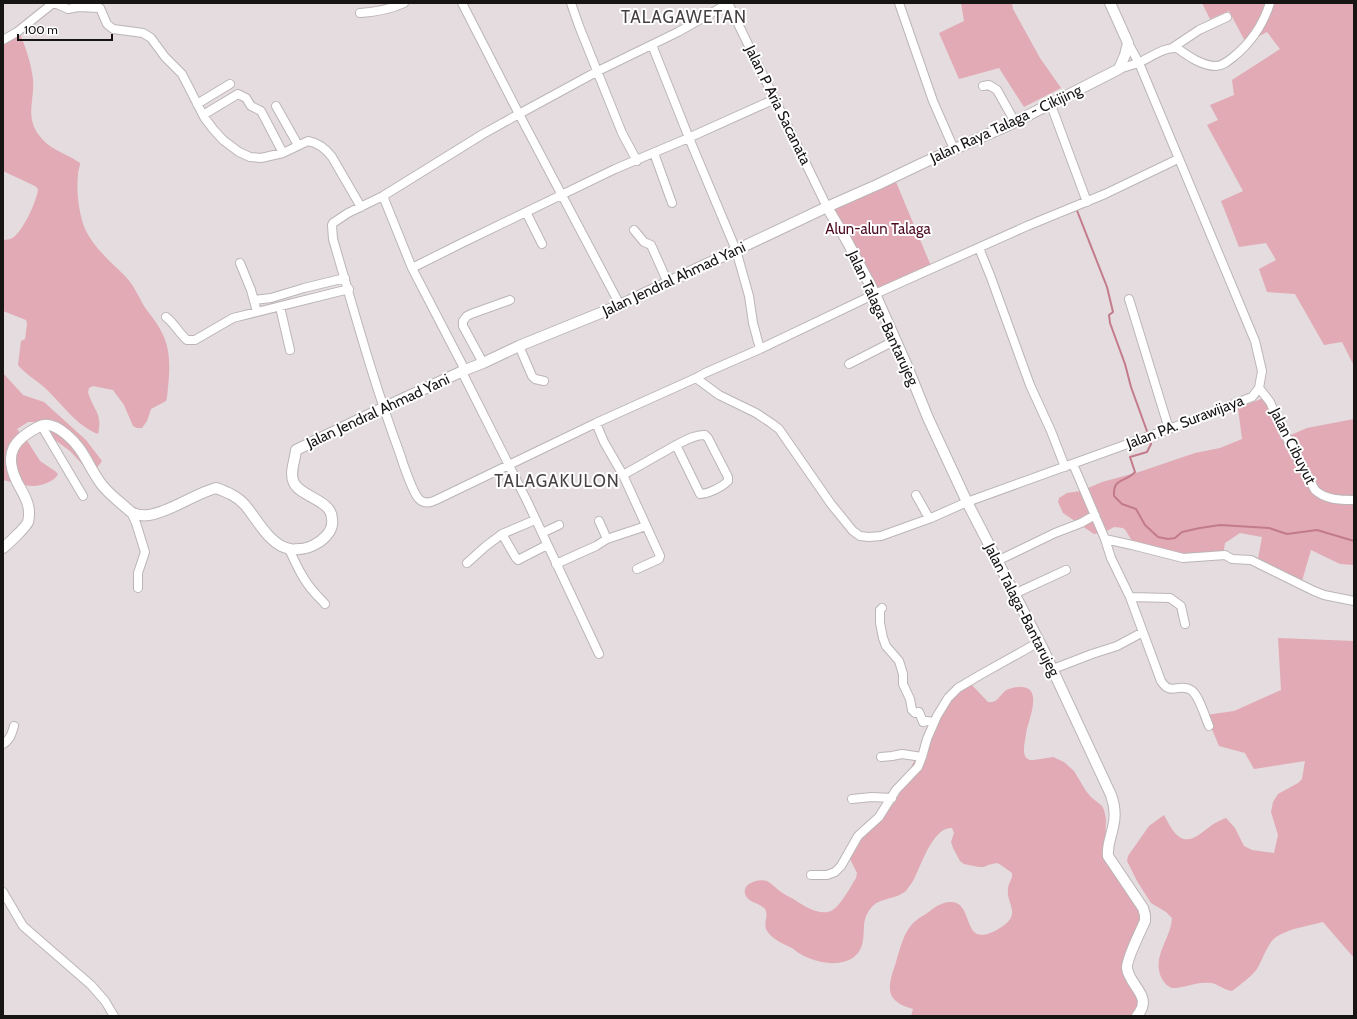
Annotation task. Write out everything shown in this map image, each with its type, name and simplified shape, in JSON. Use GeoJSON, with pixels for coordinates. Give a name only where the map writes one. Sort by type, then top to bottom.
{"type":"FeatureCollection","features":[{"type":"Feature","properties":{"kind":"main road"},"geometry":{"type":"LineString","coordinates":[[1110,3],[1128,43],[1119,68]]}},
{"type":"Feature","properties":{"kind":"main road","name":"Jalan Raya Talaga - Cikijing"},"geometry":{"type":"LineString","coordinates":[[827,207],[1051,105],[1119,68]]}},
{"type":"Feature","properties":{"kind":"main road","name":"Jalan Jendral Ahmad Yani"},"geometry":{"type":"LineString","coordinates":[[289,549],[302,549],[315,544],[325,538],[332,524],[332,517],[329,509],[295,485],[292,476],[296,450],[463,371],[519,346],[620,305],[827,207]]}},
{"type":"Feature","properties":{"kind":"main road","name":"Jalan Talaga-Bantarujeg"},"geometry":{"type":"LineString","coordinates":[[827,207],[875,294],[896,340],[928,418],[967,502],[1039,642],[1111,795],[1115,806],[1115,813],[1113,828],[1107,846],[1108,856],[1143,908],[1145,915],[1145,921],[1127,964],[1128,973],[1144,1002],[1137,1016]]}},
{"type":"Feature","properties":{"kind":"main road"},"geometry":{"type":"LineString","coordinates":[[3,548],[28,523],[29,507],[14,474],[11,460],[14,445],[41,425],[46,424],[60,429],[77,444],[103,486],[136,515],[147,516],[157,514],[194,496],[216,488],[231,494],[244,505],[264,532],[278,544],[289,549]]}},
{"type":"Feature","properties":{"kind":"street"},"geometry":{"type":"LineString","coordinates":[[360,13],[393,8],[404,3]]}},
{"type":"Feature","properties":{"kind":"street"},"geometry":{"type":"LineString","coordinates":[[462,3],[620,305]]}},
{"type":"Feature","properties":{"kind":"street"},"geometry":{"type":"LineString","coordinates":[[571,3],[622,132],[637,161]]}},
{"type":"Feature","properties":{"kind":"street"},"geometry":{"type":"LineString","coordinates":[[728,3],[652,45],[598,71],[519,114],[483,134],[383,196],[334,221],[332,225],[333,239],[383,408],[406,472],[417,496],[422,501],[430,502],[436,500],[596,423],[760,349],[875,294],[1027,226],[1105,194],[1178,159]]}},
{"type":"Feature","properties":{"kind":"street","name":"Jalan P Aria Sacanata"},"geometry":{"type":"LineString","coordinates":[[728,3],[827,207]]}},
{"type":"Feature","properties":{"kind":"street"},"geometry":{"type":"LineString","coordinates":[[899,3],[933,101],[954,149]]}},
{"type":"Feature","properties":{"kind":"street"},"geometry":{"type":"LineString","coordinates":[[1119,68],[1139,63],[1172,48],[1177,48],[1202,63],[1220,66],[1234,56],[1256,34],[1266,15],[1270,3]]}},
{"type":"Feature","properties":{"kind":"street"},"geometry":{"type":"LineString","coordinates":[[3,40],[17,32],[52,4],[57,4],[68,10],[78,7],[100,8],[110,27],[116,30],[143,33],[151,38],[164,57],[182,74],[203,115],[223,140],[239,152],[250,157],[261,158],[283,153],[298,145],[310,141],[320,145],[328,152],[361,207]]}},
{"type":"Feature","properties":{"kind":"street"},"geometry":{"type":"LineString","coordinates":[[1172,48],[1199,30],[1227,17]]}},
{"type":"Feature","properties":{"kind":"street","name":"Jalan PA. Surawijaya"},"geometry":{"type":"LineString","coordinates":[[696,378],[720,395],[756,413],[778,429],[831,504],[853,531],[860,536],[869,537],[881,536],[967,502],[1069,466],[1252,397],[1259,388],[1262,371],[1255,341],[1139,63],[1128,43]]}},
{"type":"Feature","properties":{"kind":"street"},"geometry":{"type":"LineString","coordinates":[[652,45],[736,250],[749,296],[753,324],[760,349]]}},
{"type":"Feature","properties":{"kind":"street"},"geometry":{"type":"LineString","coordinates":[[197,104],[230,84]]}},
{"type":"Feature","properties":{"kind":"street"},"geometry":{"type":"LineString","coordinates":[[984,86],[989,85],[997,90],[1015,122]]}},
{"type":"Feature","properties":{"kind":"street"},"geometry":{"type":"LineString","coordinates":[[203,115],[240,94],[246,98],[251,106],[261,111],[283,153]]}},
{"type":"Feature","properties":{"kind":"street"},"geometry":{"type":"LineString","coordinates":[[412,268],[615,169],[637,161],[775,99]]}},
{"type":"Feature","properties":{"kind":"street"},"geometry":{"type":"LineString","coordinates":[[1051,105],[1087,202]]}},
{"type":"Feature","properties":{"kind":"street"},"geometry":{"type":"LineString","coordinates":[[276,106],[298,145]]}},
{"type":"Feature","properties":{"kind":"street"},"geometry":{"type":"LineString","coordinates":[[654,153],[672,203]]}},
{"type":"Feature","properties":{"kind":"street"},"geometry":{"type":"LineString","coordinates":[[383,196],[412,268],[527,501],[599,654]]}},
{"type":"Feature","properties":{"kind":"street"},"geometry":{"type":"LineString","coordinates":[[526,212],[542,244]]}},
{"type":"Feature","properties":{"kind":"street"},"geometry":{"type":"LineString","coordinates":[[634,230],[644,242],[651,245],[668,283]]}},
{"type":"Feature","properties":{"kind":"street"},"geometry":{"type":"LineString","coordinates":[[979,248],[1030,385],[1051,431],[1095,515],[1111,558],[1130,597],[1161,681],[1165,687],[1171,689],[1184,687],[1191,690],[1200,703],[1209,726]]}},
{"type":"Feature","properties":{"kind":"street"},"geometry":{"type":"LineString","coordinates":[[240,263],[257,312]]}},
{"type":"Feature","properties":{"kind":"street"},"geometry":{"type":"LineString","coordinates":[[254,300],[271,298],[345,278]]}},
{"type":"Feature","properties":{"kind":"street"},"geometry":{"type":"LineString","coordinates":[[166,317],[187,340],[196,340],[233,318],[349,289]]}},
{"type":"Feature","properties":{"kind":"street"},"geometry":{"type":"LineString","coordinates":[[1129,299],[1169,429]]}},
{"type":"Feature","properties":{"kind":"street"},"geometry":{"type":"LineString","coordinates":[[483,363],[464,326],[463,321],[471,314],[510,300]]}},
{"type":"Feature","properties":{"kind":"street"},"geometry":{"type":"LineString","coordinates":[[280,307],[290,350]]}},
{"type":"Feature","properties":{"kind":"street"},"geometry":{"type":"LineString","coordinates":[[849,364],[896,340]]}},
{"type":"Feature","properties":{"kind":"street"},"geometry":{"type":"LineString","coordinates":[[519,346],[532,376],[535,379],[544,381]]}},
{"type":"Feature","properties":{"kind":"street","name":"Jalan Cibuyut"},"geometry":{"type":"LineString","coordinates":[[1259,388],[1270,402],[1282,429],[1315,490],[1329,498],[1354,500]]}},
{"type":"Feature","properties":{"kind":"street"},"geometry":{"type":"LineString","coordinates":[[596,423],[604,442],[623,475],[660,554],[660,558],[637,569]]}},
{"type":"Feature","properties":{"kind":"street"},"geometry":{"type":"LineString","coordinates":[[41,425],[83,496]]}},
{"type":"Feature","properties":{"kind":"street"},"geometry":{"type":"LineString","coordinates":[[623,475],[676,445],[701,434],[705,435],[728,477],[728,481],[713,490],[702,495],[700,494],[676,445]]}},
{"type":"Feature","properties":{"kind":"street"},"geometry":{"type":"LineString","coordinates":[[916,495],[929,518]]}},
{"type":"Feature","properties":{"kind":"street"},"geometry":{"type":"LineString","coordinates":[[131,512],[145,552],[138,573],[138,588]]}},
{"type":"Feature","properties":{"kind":"street"},"geometry":{"type":"LineString","coordinates":[[997,561],[1055,533],[1081,523],[1095,515]]}},
{"type":"Feature","properties":{"kind":"street"},"geometry":{"type":"LineString","coordinates":[[468,563],[486,546],[502,534],[535,520]]}},
{"type":"Feature","properties":{"kind":"street"},"geometry":{"type":"LineString","coordinates":[[599,521],[607,539]]}},
{"type":"Feature","properties":{"kind":"street"},"geometry":{"type":"LineString","coordinates":[[542,533],[559,525]]}},
{"type":"Feature","properties":{"kind":"street"},"geometry":{"type":"LineString","coordinates":[[556,564],[594,547],[607,539],[646,526]]}},
{"type":"Feature","properties":{"kind":"street"},"geometry":{"type":"LineString","coordinates":[[502,534],[517,560],[520,560],[547,545]]}},
{"type":"Feature","properties":{"kind":"street"},"geometry":{"type":"LineString","coordinates":[[1104,539],[1183,558],[1225,555],[1232,559],[1251,560],[1314,591],[1354,601]]}},
{"type":"Feature","properties":{"kind":"street"},"geometry":{"type":"LineString","coordinates":[[289,549],[295,563],[307,583],[313,592],[325,604]]}},
{"type":"Feature","properties":{"kind":"street"},"geometry":{"type":"LineString","coordinates":[[1014,594],[1066,570]]}},
{"type":"Feature","properties":{"kind":"street"},"geometry":{"type":"LineString","coordinates":[[1130,597],[1170,598],[1181,606],[1185,624]]}},
{"type":"Feature","properties":{"kind":"street"},"geometry":{"type":"LineString","coordinates":[[882,608],[880,610],[880,623],[883,638],[886,646],[899,661],[912,710],[915,713],[919,712],[923,722],[934,722]]}},
{"type":"Feature","properties":{"kind":"street"},"geometry":{"type":"LineString","coordinates":[[1052,669],[1117,646],[1143,632]]}},
{"type":"Feature","properties":{"kind":"street"},"geometry":{"type":"LineString","coordinates":[[811,875],[827,875],[835,872],[841,866],[858,836],[879,817],[896,790],[918,767],[926,739],[948,698],[958,688],[1039,642]]}},
{"type":"Feature","properties":{"kind":"street"},"geometry":{"type":"LineString","coordinates":[[3,744],[9,739],[14,726]]}},
{"type":"Feature","properties":{"kind":"street"},"geometry":{"type":"LineString","coordinates":[[881,757],[902,754],[922,757]]}},
{"type":"Feature","properties":{"kind":"street"},"geometry":{"type":"LineString","coordinates":[[852,799],[872,797],[892,798]]}},
{"type":"Feature","properties":{"kind":"street"},"geometry":{"type":"LineString","coordinates":[[3,892],[23,926],[91,985],[105,1001],[114,1016]]}},
{"type":"Feature","properties":{"kind":"green space"},"geometry":{"type":"Polygon","coordinates":[[[961,3],[1012,3],[1013,9],[1040,58],[1061,88],[1024,107],[999,68],[959,79],[939,33],[964,21],[961,3]]]}},
{"type":"Feature","properties":{"kind":"green space"},"geometry":{"type":"Polygon","coordinates":[[[1202,3],[1354,3],[1354,366],[1342,342],[1324,345],[1295,294],[1267,292],[1259,269],[1276,260],[1266,243],[1239,247],[1221,201],[1243,191],[1207,125],[1218,120],[1210,105],[1234,95],[1232,80],[1280,49],[1267,32],[1246,43],[1229,11],[1210,19],[1202,3]]]}},
{"type":"Feature","properties":{"kind":"green space"},"geometry":{"type":"Polygon","coordinates":[[[19,31],[28,54],[33,79],[31,110],[33,125],[47,144],[80,163],[77,181],[78,195],[81,216],[85,229],[98,248],[130,282],[144,306],[160,328],[167,344],[169,367],[166,401],[151,409],[147,421],[142,428],[133,426],[124,405],[113,390],[93,386],[89,388],[88,392],[98,416],[98,434],[90,430],[75,419],[44,387],[18,365],[21,341],[25,339],[27,324],[26,320],[3,311],[3,240],[14,237],[19,232],[33,207],[38,189],[35,186],[3,171],[3,40],[19,31]]]}},
{"type":"Feature","properties":{"kind":"green space","name":"Alun-alun Talaga"},"geometry":{"type":"Polygon","coordinates":[[[896,182],[931,266],[870,296],[829,207],[896,182]]]}},
{"type":"Feature","properties":{"kind":"green space"},"geometry":{"type":"Polygon","coordinates":[[[3,373],[23,395],[44,402],[86,440],[102,461],[96,469],[87,468],[83,465],[70,451],[51,437],[37,422],[28,422],[17,429],[28,442],[40,461],[58,474],[50,481],[37,486],[26,486],[3,480],[3,373]]]}},
{"type":"Feature","properties":{"kind":"green space"},"geometry":{"type":"Polygon","coordinates":[[[1266,397],[1284,438],[1307,428],[1354,419],[1354,565],[1340,564],[1311,550],[1302,581],[1258,559],[1262,537],[1240,533],[1225,543],[1223,556],[1189,556],[1134,543],[1123,528],[1114,527],[1103,533],[1094,534],[1063,513],[1058,502],[1059,498],[1067,493],[1081,491],[1102,482],[1139,472],[1195,453],[1220,448],[1242,439],[1238,408],[1266,397]]]}},
{"type":"Feature","properties":{"kind":"green space"},"geometry":{"type":"Polygon","coordinates":[[[1278,638],[1354,641],[1354,958],[1323,922],[1293,929],[1276,937],[1268,948],[1257,969],[1232,991],[1214,984],[1206,983],[1172,988],[1163,981],[1161,977],[1159,961],[1160,954],[1169,933],[1172,918],[1166,912],[1151,903],[1137,881],[1127,861],[1128,856],[1149,826],[1164,815],[1176,834],[1183,839],[1192,838],[1226,818],[1235,828],[1244,846],[1252,850],[1274,853],[1278,835],[1271,812],[1273,802],[1278,794],[1298,783],[1302,779],[1305,761],[1254,769],[1245,753],[1219,746],[1206,715],[1234,711],[1281,690],[1278,638]]]}},
{"type":"Feature","properties":{"kind":"green space"},"geometry":{"type":"Polygon","coordinates":[[[969,682],[988,702],[995,701],[1004,692],[1011,688],[1027,688],[1032,692],[1033,706],[1024,746],[1026,758],[1034,760],[1053,757],[1064,762],[1074,771],[1091,797],[1102,806],[1106,819],[1105,851],[1128,882],[1141,916],[1132,963],[1134,976],[1142,998],[1138,1016],[911,1016],[913,1009],[903,1006],[892,997],[890,992],[891,978],[906,933],[913,923],[934,908],[944,903],[955,902],[961,906],[972,929],[978,934],[986,934],[1000,928],[1011,918],[1012,909],[1008,888],[1012,873],[997,863],[979,867],[964,864],[960,861],[951,842],[954,833],[952,828],[945,829],[933,840],[913,881],[906,891],[897,896],[883,900],[871,908],[865,919],[863,942],[861,947],[853,958],[847,961],[840,963],[825,963],[810,959],[778,941],[767,931],[765,926],[766,911],[764,908],[749,900],[745,894],[746,887],[749,884],[764,880],[769,882],[784,894],[812,910],[826,912],[834,909],[845,896],[856,878],[857,873],[847,853],[894,803],[903,788],[912,765],[952,694],[969,682]]]}},
{"type":"Feature","properties":{"kind":"waterway"},"geometry":{"type":"LineString","coordinates":[[1076,208],[1107,287],[1113,312],[1109,315],[1110,323],[1148,434]]}},
{"type":"Feature","properties":{"kind":"waterway"},"geometry":{"type":"LineString","coordinates":[[1149,438],[1151,444],[1147,452],[1130,457],[1135,472],[1120,481],[1115,486],[1114,496],[1122,504],[1136,509],[1145,525],[1158,537],[1168,539],[1175,538],[1182,532],[1220,525],[1269,528],[1287,534],[1317,530],[1354,541]]}},
{"type":"Feature","properties":{"kind":"district","name":"TALAGAWETAN"},"geometry":{"type":"Point","coordinates":[684,17]}},
{"type":"Feature","properties":{"kind":"district","name":"TALAGAKULON"},"geometry":{"type":"Point","coordinates":[557,481]}}]}
